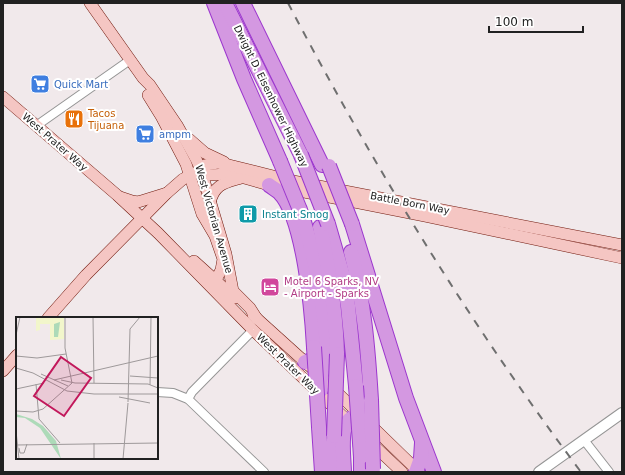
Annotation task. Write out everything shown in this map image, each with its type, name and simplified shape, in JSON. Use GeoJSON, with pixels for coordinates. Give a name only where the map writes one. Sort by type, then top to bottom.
{"type":"FeatureCollection","features":[{"type":"Feature","properties":{"kind":"highway"},"geometry":{"type":"LineString","coordinates":[[214,3],[300,210],[310,242],[317,270],[327,353],[320,377],[321,390],[324,398]]}},
{"type":"Feature","properties":{"kind":"highway","name":"Dwight D. Eisenhower Highway"},"geometry":{"type":"LineString","coordinates":[[225,3],[301,155],[314,186],[323,224],[343,276],[351,328],[360,457],[369,471]]}},
{"type":"Feature","properties":{"kind":"highway","name":"Dwight D. Eisenhower Highway"},"geometry":{"type":"LineString","coordinates":[[243,3],[293,104],[326,166],[348,224],[367,340],[371,400],[369,471]]}},
{"type":"Feature","properties":{"kind":"highway"},"geometry":{"type":"LineString","coordinates":[[269,185],[279,192],[286,202],[294,222],[304,259],[309,287],[322,472]]}},
{"type":"Feature","properties":{"kind":"highway"},"geometry":{"type":"LineString","coordinates":[[323,224],[334,305],[337,354],[334,472]]}},
{"type":"Feature","properties":{"kind":"highway"},"geometry":{"type":"LineString","coordinates":[[348,224],[434,472]]}},
{"type":"Feature","properties":{"kind":"highway"},"geometry":{"type":"LineString","coordinates":[[305,362],[314,361],[321,355],[325,331]]}},
{"type":"Feature","properties":{"kind":"highway"},"geometry":{"type":"LineString","coordinates":[[344,472],[344,430],[348,421],[354,417],[364,419]]}},
{"type":"Feature","properties":{"kind":"highway"},"geometry":{"type":"LineString","coordinates":[[417,471],[421,458],[422,441]]}},
{"type":"Feature","properties":{"kind":"main road","name":"West Victorian Avenue"},"geometry":{"type":"LineString","coordinates":[[90,3],[143,78],[150,85],[184,135],[195,172],[202,214],[215,236],[222,259],[221,270],[216,280],[225,302]]}},
{"type":"Feature","properties":{"kind":"main road","name":"West Victorian Avenue"},"geometry":{"type":"LineString","coordinates":[[143,78],[144,89],[195,172],[210,203],[226,254],[233,291],[250,308],[257,319]]}},
{"type":"Feature","properties":{"kind":"main road","name":"West Prater Way"},"geometry":{"type":"LineString","coordinates":[[3,97],[142,218],[253,330],[402,472]]}},
{"type":"Feature","properties":{"kind":"main road"},"geometry":{"type":"LineString","coordinates":[[184,135],[205,153],[229,165]]}},
{"type":"Feature","properties":{"kind":"main road","name":"Battle Born Way"},"geometry":{"type":"LineString","coordinates":[[195,172],[205,165],[218,163],[293,180],[622,246]]}},
{"type":"Feature","properties":{"kind":"main road"},"geometry":{"type":"LineString","coordinates":[[49,317],[86,275],[167,193],[183,179],[195,172]]}},
{"type":"Feature","properties":{"kind":"main road","name":"Battle Born Way"},"geometry":{"type":"LineString","coordinates":[[195,172],[208,175],[230,174],[269,185],[425,216],[622,258]]}},
{"type":"Feature","properties":{"kind":"main road"},"geometry":{"type":"LineString","coordinates":[[210,203],[212,194],[220,185],[242,178]]}},
{"type":"Feature","properties":{"kind":"main road"},"geometry":{"type":"LineString","coordinates":[[117,195],[138,202],[167,193]]}},
{"type":"Feature","properties":{"kind":"main road","name":"West Prater Way"},"geometry":{"type":"LineString","coordinates":[[177,252],[189,258],[216,280],[305,362],[417,471]]}},
{"type":"Feature","properties":{"kind":"main road"},"geometry":{"type":"LineString","coordinates":[[3,372],[16,356]]}},
{"type":"Feature","properties":{"kind":"street"},"geometry":{"type":"LineString","coordinates":[[36,126],[130,60]]}},
{"type":"Feature","properties":{"kind":"street"},"geometry":{"type":"LineString","coordinates":[[188,399],[192,392],[253,330]]}},
{"type":"Feature","properties":{"kind":"street"},"geometry":{"type":"LineString","coordinates":[[158,392],[173,393],[188,399],[264,472]]}},
{"type":"Feature","properties":{"kind":"street"},"geometry":{"type":"LineString","coordinates":[[539,472],[622,413]]}},
{"type":"Feature","properties":{"kind":"street"},"geometry":{"type":"LineString","coordinates":[[584,440],[609,472]]}},
{"type":"Feature","properties":{"kind":"railway"},"geometry":{"type":"LineString","coordinates":[[288,3],[354,125],[425,244],[500,359],[581,472]]}},
{"type":"Feature","properties":{"kind":"place","name":"Quick Mart"},"geometry":{"type":"Point","coordinates":[40,84]}},
{"type":"Feature","properties":{"kind":"place","name":"Tacos Tijuana"},"geometry":{"type":"Point","coordinates":[74,119]}},
{"type":"Feature","properties":{"kind":"place","name":"ampm"},"geometry":{"type":"Point","coordinates":[145,134]}},
{"type":"Feature","properties":{"kind":"place","name":"Instant Smog"},"geometry":{"type":"Point","coordinates":[248,214]}},
{"type":"Feature","properties":{"kind":"place","name":"Motel 6 Sparks, NV - Airport - Sparks"},"geometry":{"type":"Point","coordinates":[270,287]}}]}
